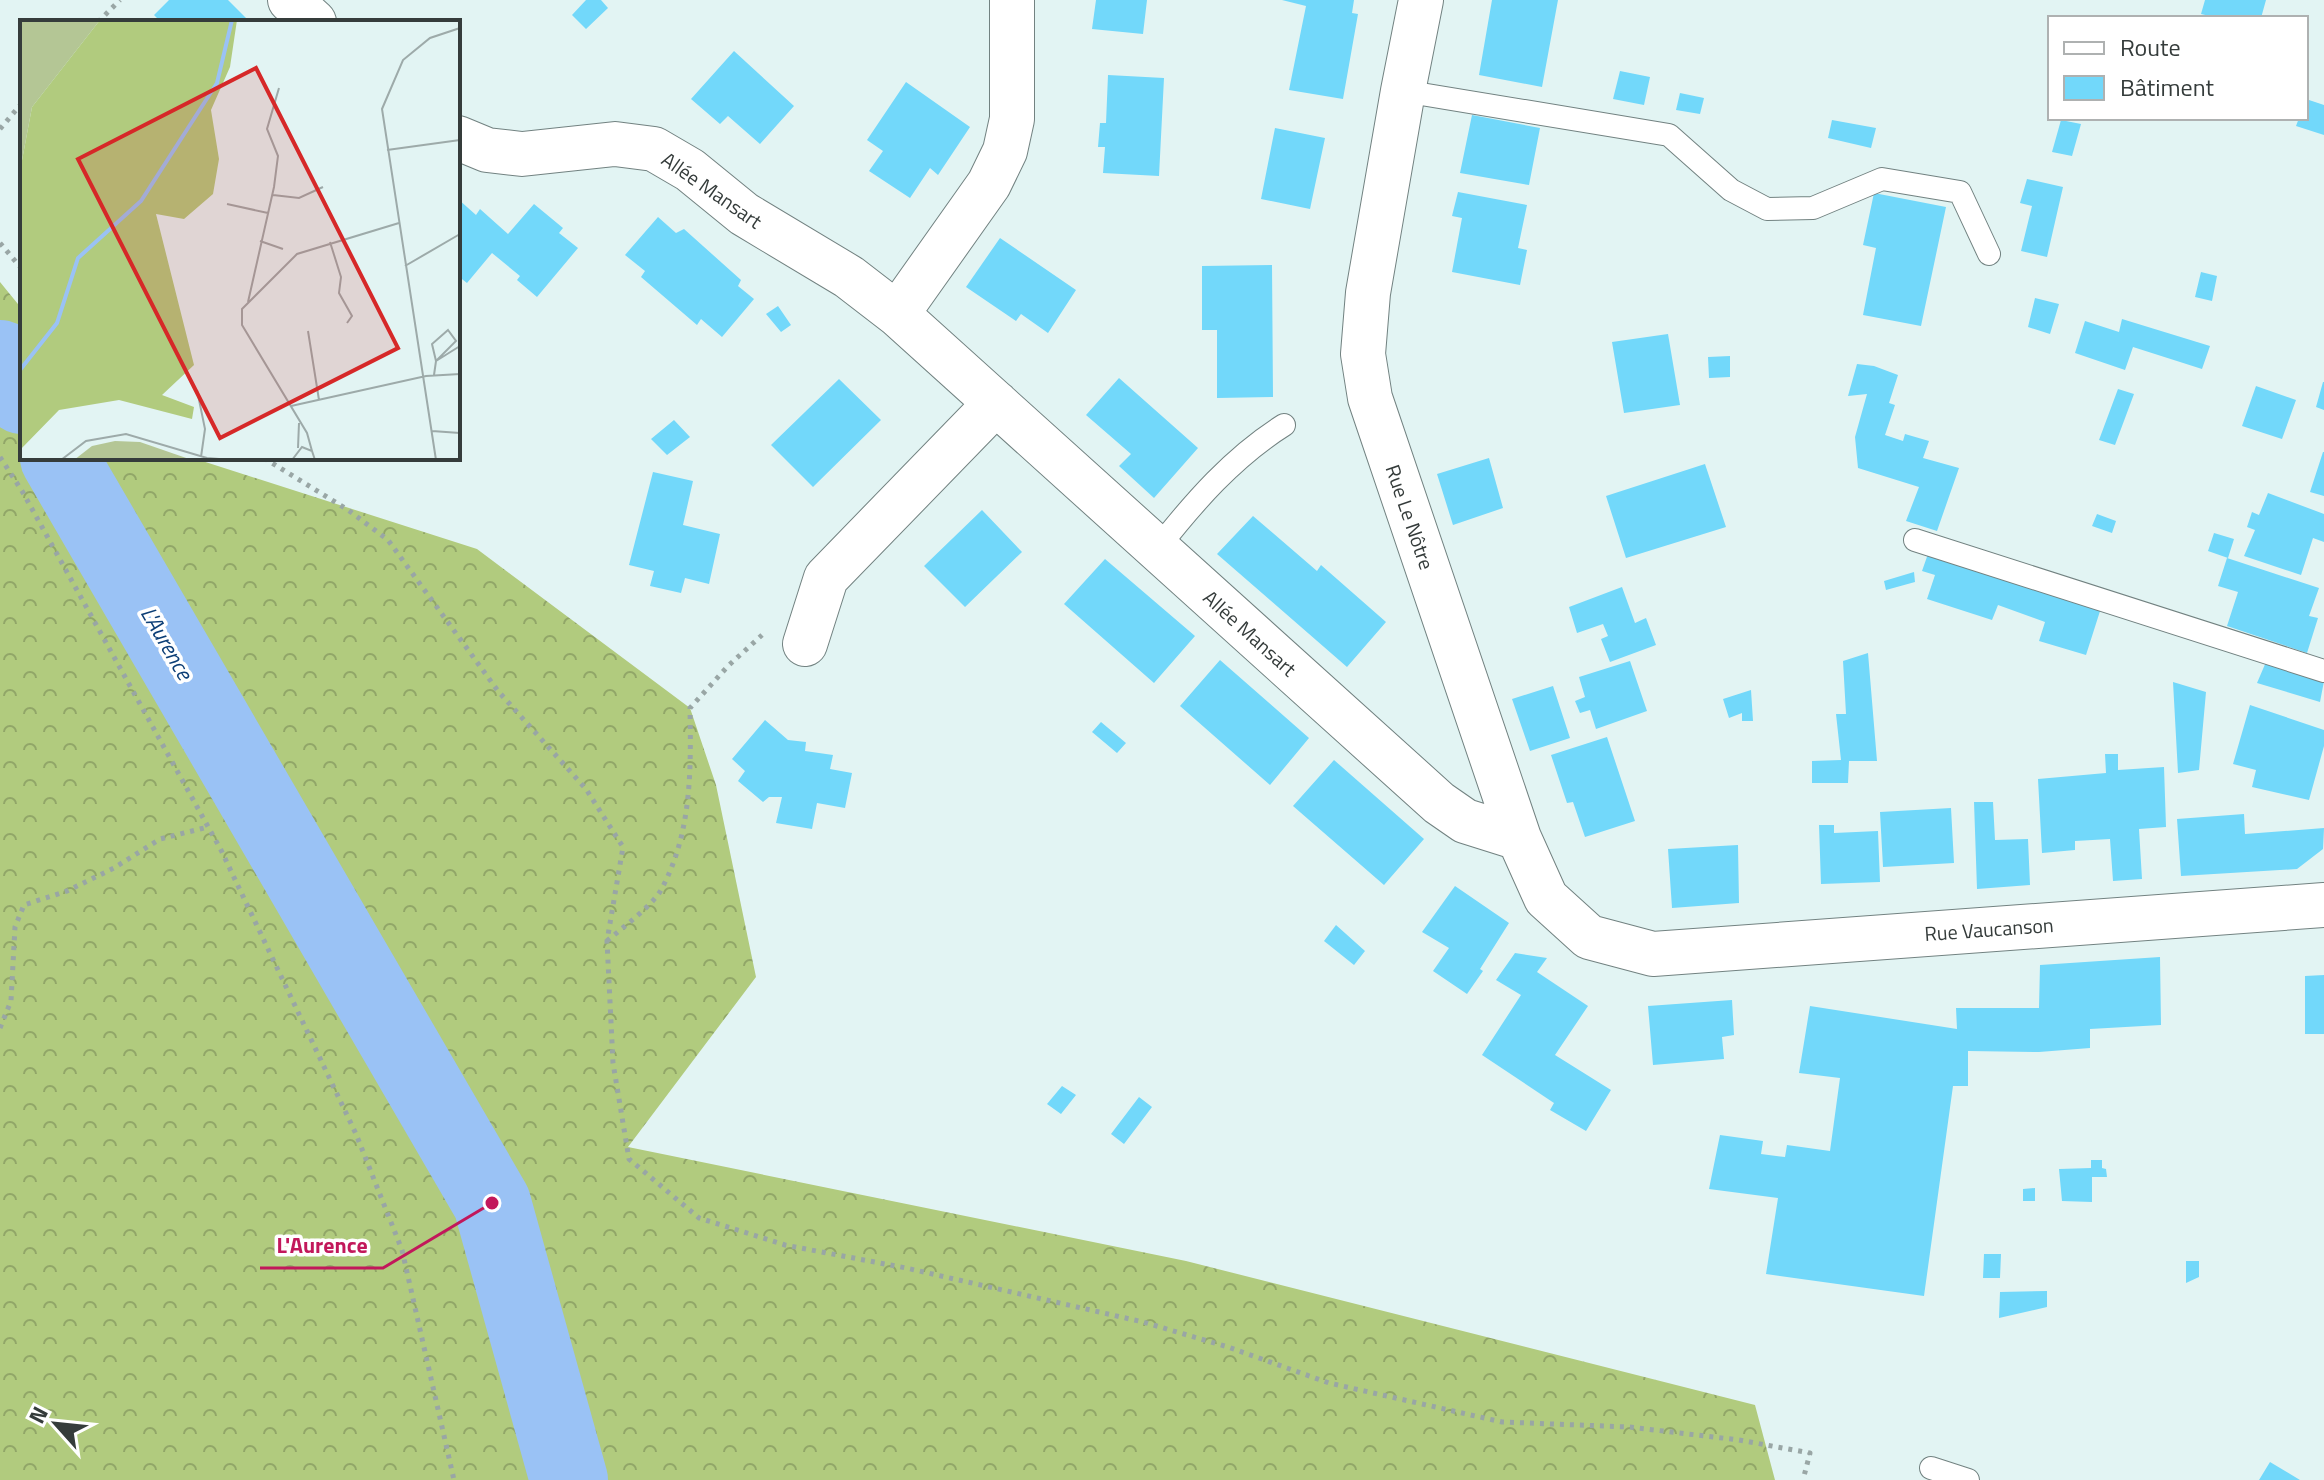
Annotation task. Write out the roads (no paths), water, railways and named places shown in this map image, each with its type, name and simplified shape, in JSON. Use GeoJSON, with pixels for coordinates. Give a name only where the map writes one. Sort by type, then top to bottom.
{"type":"FeatureCollection","features":[{"type":"Feature","properties":{"kind":"street"},"geometry":{"type":"LineString","coordinates":[[290,0],[312,20]]}},
{"type":"Feature","properties":{"kind":"street"},"geometry":{"type":"LineString","coordinates":[[897,314],[989,184],[1005,151],[1012,119],[1012,0]]}},
{"type":"Feature","properties":{"kind":"street","name":"Rue Le Nôtre"},"geometry":{"type":"LineString","coordinates":[[1421,0],[1368,293],[1363,354],[1370,398],[1519,838],[1546,898],[1589,937],[1653,954]]}},
{"type":"Feature","properties":{"kind":"street","name":"Allée Mansart"},"geometry":{"type":"LineString","coordinates":[[460,139],[487,150],[522,154],[615,144],[654,149],[690,170],[744,214],[849,277],[897,314],[1439,803],[1465,821],[1519,838]]}},
{"type":"Feature","properties":{"kind":"street"},"geometry":{"type":"LineString","coordinates":[[788,636],[826,578],[996,403]]}},
{"type":"Feature","properties":{"kind":"street","name":"Rue Vaucanson"},"geometry":{"type":"LineString","coordinates":[[1653,954],[2324,905]]}},
{"type":"Feature","properties":{"kind":"lane"},"geometry":{"type":"LineString","coordinates":[[1403,91],[1669,135],[1731,190],[1767,209],[1813,208],[1882,179],[1960,192],[1989,254]]}},
{"type":"Feature","properties":{"kind":"lane"},"geometry":{"type":"LineString","coordinates":[[1157,549],[1229,466],[1257,442],[1284,425]]}},
{"type":"Feature","properties":{"kind":"lane"},"geometry":{"type":"LineString","coordinates":[[1915,540],[2324,671]]}},
{"type":"Feature","properties":{"kind":"lane"},"geometry":{"type":"LineString","coordinates":[[1931,1468],[1968,1480]]}},
{"type":"Feature","properties":{"kind":"waterway","name":"L'Aurence"},"geometry":{"type":"LineString","coordinates":[[0,359],[20,392]]}},
{"type":"Feature","properties":{"kind":"waterway","name":"L'Aurence"},"geometry":{"type":"LineString","coordinates":[[60,460],[492,1203],[569,1480]]}},
{"type":"Feature","properties":{"kind":"place","name":"L'Aurence"},"geometry":{"type":"Point","coordinates":[492,1203]}}]}
